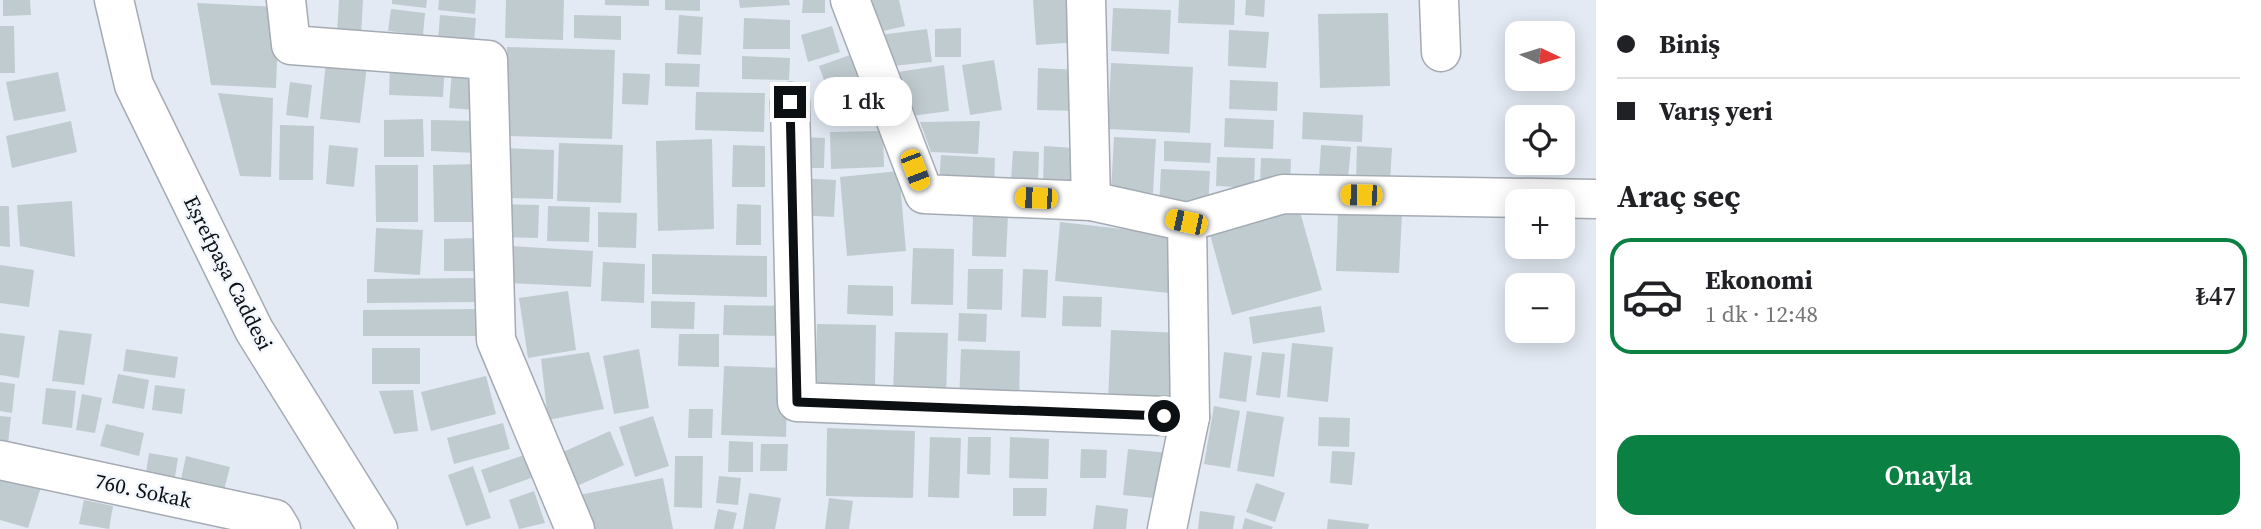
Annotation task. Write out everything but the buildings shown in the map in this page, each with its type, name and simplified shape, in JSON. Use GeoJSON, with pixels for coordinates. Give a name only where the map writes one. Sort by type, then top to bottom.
{"type":"FeatureCollection","features":[{"type":"Feature","properties":{"kind":"street","name":"Eşrefpaşa Caddesi"},"geometry":{"type":"LineString","coordinates":[[114,0],[134,85],[248,317],[378,529]]}},
{"type":"Feature","properties":{"kind":"street"},"geometry":{"type":"LineString","coordinates":[[286,0],[291,45],[488,60],[496,340],[575,529]]}},
{"type":"Feature","properties":{"kind":"street"},"geometry":{"type":"LineString","coordinates":[[850,0],[924,194],[1091,201],[1186,222],[1283,194],[1596,199]]}},
{"type":"Feature","properties":{"kind":"street"},"geometry":{"type":"LineString","coordinates":[[1086,0],[1091,201]]}},
{"type":"Feature","properties":{"kind":"street"},"geometry":{"type":"LineString","coordinates":[[1439,0],[1441,52]]}},
{"type":"Feature","properties":{"kind":"street"},"geometry":{"type":"LineString","coordinates":[[790,102],[797,402],[1190,417]]}},
{"type":"Feature","properties":{"kind":"street"},"geometry":{"type":"LineString","coordinates":[[1167,529],[1190,417],[1186,222]]}},
{"type":"Feature","properties":{"kind":"street","name":"760. Sokak"},"geometry":{"type":"LineString","coordinates":[[0,460],[275,519],[281,529]]}},
{"type":"Feature","properties":{"kind":"route"},"geometry":{"type":"LineString","coordinates":[[790,102],[797,402],[1164,416]]}}]}
